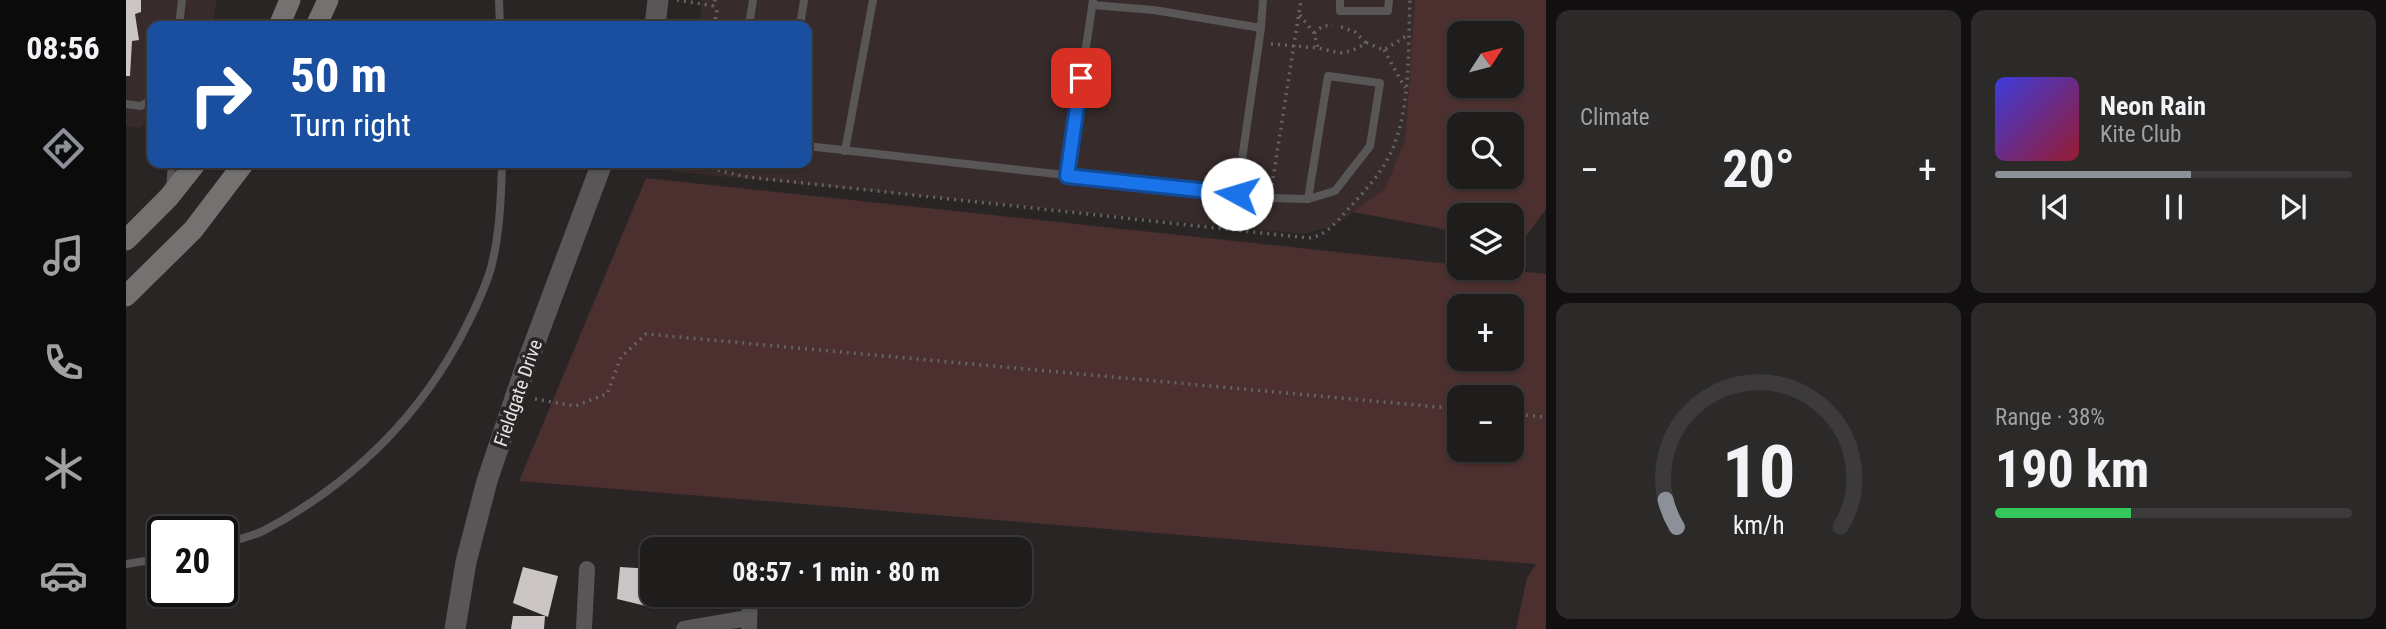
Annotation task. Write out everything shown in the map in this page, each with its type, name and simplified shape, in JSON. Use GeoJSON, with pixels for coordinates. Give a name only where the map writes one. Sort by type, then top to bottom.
{"type":"FeatureCollection","features":[{"type":"Feature","properties":{"kind":"main road"},"geometry":{"type":"LineString","coordinates":[[281,21],[290,0]]}},
{"type":"Feature","properties":{"kind":"main road"},"geometry":{"type":"LineString","coordinates":[[318,21],[328,0]]}},
{"type":"Feature","properties":{"kind":"main road"},"geometry":{"type":"LineString","coordinates":[[126,240],[169,197],[192,168]]}},
{"type":"Feature","properties":{"kind":"main road"},"geometry":{"type":"LineString","coordinates":[[126,296],[193,230],[240,168]]}},
{"type":"Feature","properties":{"kind":"street"},"geometry":{"type":"LineString","coordinates":[[656,21],[659,0]]}},
{"type":"Feature","properties":{"kind":"street","name":"Fieldgate Drive"},"geometry":{"type":"LineString","coordinates":[[455,629],[466,562],[486,481],[601,168]]}},
{"type":"Feature","properties":{"kind":"street"},"geometry":{"type":"LineString","coordinates":[[584,629],[587,569]]}},
{"type":"Feature","properties":{"kind":"street"},"geometry":{"type":"LineString","coordinates":[[684,629],[749,624]]}},
{"type":"Feature","properties":{"kind":"lane"},"geometry":{"type":"LineString","coordinates":[[179,21],[182,0]]}},
{"type":"Feature","properties":{"kind":"lane"},"geometry":{"type":"LineString","coordinates":[[499,0],[500,21]]}},
{"type":"Feature","properties":{"kind":"lane"},"geometry":{"type":"LineString","coordinates":[[750,21],[753,0]]}},
{"type":"Feature","properties":{"kind":"lane"},"geometry":{"type":"LineString","coordinates":[[801,21],[804,0]]}},
{"type":"Feature","properties":{"kind":"lane"},"geometry":{"type":"LineString","coordinates":[[845,151],[873,0]]}},
{"type":"Feature","properties":{"kind":"lane"},"geometry":{"type":"LineString","coordinates":[[1237,194],[1261,28],[1262,0]]}},
{"type":"Feature","properties":{"kind":"lane"},"geometry":{"type":"LineString","coordinates":[[1340,0],[1340,10],[1388,11],[1389,0]]}},
{"type":"Feature","properties":{"kind":"lane"},"geometry":{"type":"LineString","coordinates":[[1067,176],[1093,2],[1261,28]]}},
{"type":"Feature","properties":{"kind":"lane"},"geometry":{"type":"LineString","coordinates":[[812,147],[1270,198],[1308,199],[1335,191],[1370,146],[1380,83],[1328,76],[1308,199]]}},
{"type":"Feature","properties":{"kind":"lane"},"geometry":{"type":"LineString","coordinates":[[126,104],[141,106],[147,102]]}},
{"type":"Feature","properties":{"kind":"lane"},"geometry":{"type":"LineString","coordinates":[[169,197],[172,168]]}},
{"type":"Feature","properties":{"kind":"lane"},"geometry":{"type":"LineString","coordinates":[[238,539],[261,532],[324,493],[374,453],[428,392],[452,354],[490,270],[500,217],[502,168]]}},
{"type":"Feature","properties":{"kind":"lane"},"geometry":{"type":"LineString","coordinates":[[126,564],[147,561]]}},
{"type":"Feature","properties":{"kind":"path"},"geometry":{"type":"LineString","coordinates":[[677,0],[714,6]]}},
{"type":"Feature","properties":{"kind":"path"},"geometry":{"type":"LineString","coordinates":[[715,0],[715,21]]}},
{"type":"Feature","properties":{"kind":"path"},"geometry":{"type":"LineString","coordinates":[[1270,198],[1301,0]]}},
{"type":"Feature","properties":{"kind":"path"},"geometry":{"type":"LineString","coordinates":[[1300,15],[1314,33],[1318,48]]}},
{"type":"Feature","properties":{"kind":"path"},"geometry":{"type":"LineString","coordinates":[[1314,33],[1323,26],[1334,25],[1356,32],[1367,43],[1384,50],[1405,88]]}},
{"type":"Feature","properties":{"kind":"path"},"geometry":{"type":"LineString","coordinates":[[1384,50],[1408,34]]}},
{"type":"Feature","properties":{"kind":"path"},"geometry":{"type":"LineString","coordinates":[[1259,42],[1340,53],[1367,43]]}},
{"type":"Feature","properties":{"kind":"path"},"geometry":{"type":"LineString","coordinates":[[516,396],[575,406],[607,394],[621,357],[646,334],[1447,408]]}},
{"type":"Feature","properties":{"kind":"path"},"geometry":{"type":"LineString","coordinates":[[1524,415],[1546,417]]}},
{"type":"Feature","properties":{"kind":"shaded area"},"geometry":{"type":"Polygon","coordinates":[[[126,0],[217,0],[213,21],[147,21],[147,121],[139,128],[126,126],[126,0]]]}},
{"type":"Feature","properties":{"kind":"shaded area"},"geometry":{"type":"Polygon","coordinates":[[[701,0],[1415,0],[1405,140],[1385,190],[1335,225],[1303,234],[668,171],[669,168],[812,168],[812,21],[701,21],[701,0]]]}},
{"type":"Feature","properties":{"kind":"shaded area"},"geometry":{"type":"Polygon","coordinates":[[[1415,0],[1546,0],[1546,209],[1524,239],[1524,203],[1447,203],[1447,230],[1353,212],[1385,189],[1405,140],[1415,0]]]}},
{"type":"Feature","properties":{"kind":"shaded area"},"geometry":{"type":"Polygon","coordinates":[[[646,178],[1447,264],[1447,280],[1524,280],[1524,272],[1546,274],[1546,629],[1516,629],[1527,578],[1536,564],[519,481],[646,178]]]}},
{"type":"Feature","properties":{"kind":"building"},"geometry":{"type":"Polygon","coordinates":[[[126,0],[141,0],[141,12],[135,14],[139,40],[132,41],[130,76],[126,76],[126,0]]]}},
{"type":"Feature","properties":{"kind":"building"},"geometry":{"type":"Polygon","coordinates":[[[523,567],[558,576],[548,617],[513,603],[523,567]]]}},
{"type":"Feature","properties":{"kind":"building"},"geometry":{"type":"Polygon","coordinates":[[[620,567],[640,568],[640,605],[617,599],[620,567]]]}},
{"type":"Feature","properties":{"kind":"building"},"geometry":{"type":"Polygon","coordinates":[[[513,616],[545,616],[544,629],[511,629],[513,616]]]}},
{"type":"Feature","properties":{"kind":"route"},"geometry":{"type":"LineString","coordinates":[[1081,78],[1067,176],[1237,194]]}}]}
